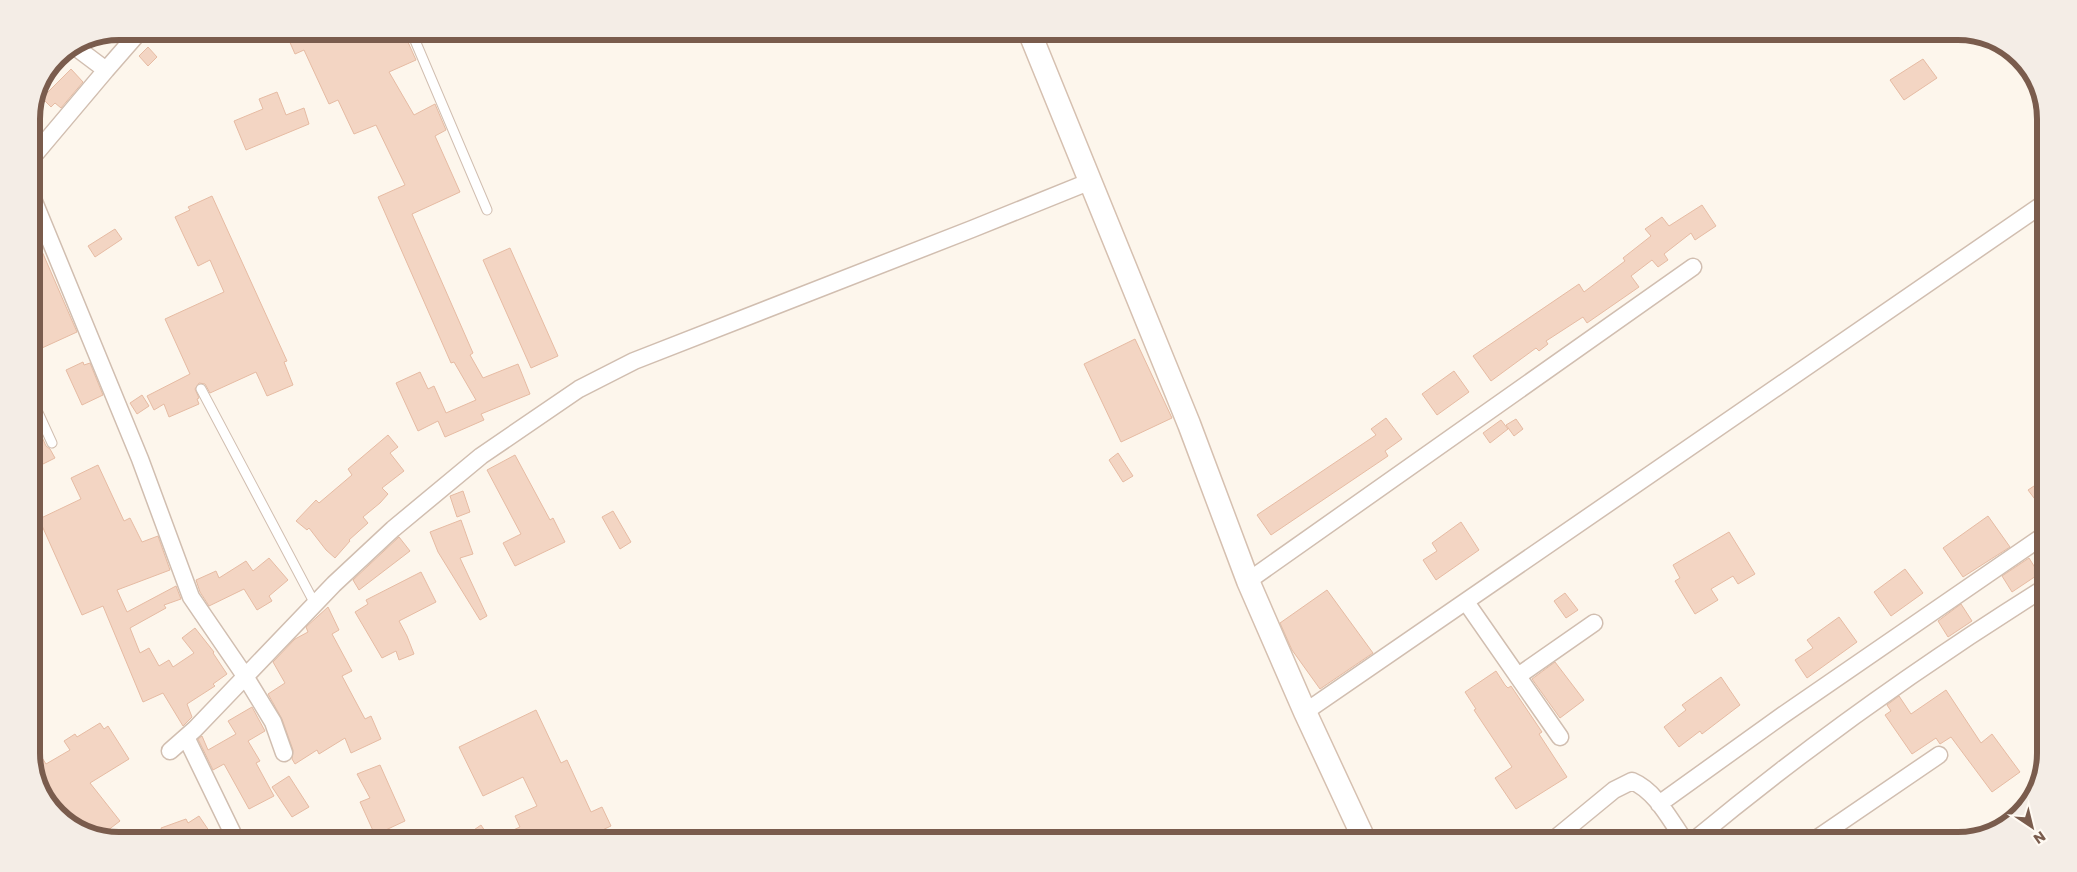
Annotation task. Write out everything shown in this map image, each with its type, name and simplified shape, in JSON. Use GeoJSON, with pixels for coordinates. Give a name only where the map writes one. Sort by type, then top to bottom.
{"type":"FeatureCollection","features":[{"type":"Feature","properties":{"kind":"street"},"geometry":{"type":"LineString","coordinates":[[40,148],[132,40]]}},
{"type":"Feature","properties":{"kind":"street"},"geometry":{"type":"LineString","coordinates":[[1033,40],[1189,424],[1248,581],[1305,712],[1361,832]]}},
{"type":"Feature","properties":{"kind":"street"},"geometry":{"type":"LineString","coordinates":[[80,50],[106,70]]}},
{"type":"Feature","properties":{"kind":"street"},"geometry":{"type":"LineString","coordinates":[[170,752],[315,604],[393,529],[481,456],[579,389],[634,361],[972,230],[1091,181]]}},
{"type":"Feature","properties":{"kind":"street"},"geometry":{"type":"LineString","coordinates":[[1305,712],[2037,208]]}},
{"type":"Feature","properties":{"kind":"street"},"geometry":{"type":"LineString","coordinates":[[40,216],[140,458],[191,597],[245,676],[273,722],[284,754]]}},
{"type":"Feature","properties":{"kind":"street"},"geometry":{"type":"LineString","coordinates":[[1248,581],[1693,267]]}},
{"type":"Feature","properties":{"kind":"street"},"geometry":{"type":"LineString","coordinates":[[1659,804],[1783,715],[2037,540]]}},
{"type":"Feature","properties":{"kind":"street"},"geometry":{"type":"LineString","coordinates":[[1704,832],[1767,780],[1878,698],[2037,592]]}},
{"type":"Feature","properties":{"kind":"street"},"geometry":{"type":"LineString","coordinates":[[1466,602],[1560,737]]}},
{"type":"Feature","properties":{"kind":"street"},"geometry":{"type":"LineString","coordinates":[[1518,676],[1594,623]]}},
{"type":"Feature","properties":{"kind":"street"},"geometry":{"type":"LineString","coordinates":[[186,736],[232,832]]}},
{"type":"Feature","properties":{"kind":"street"},"geometry":{"type":"LineString","coordinates":[[1826,832],[1939,754]]}},
{"type":"Feature","properties":{"kind":"street"},"geometry":{"type":"LineString","coordinates":[[1563,832],[1614,790],[1632,781],[1643,786],[1659,804],[1679,832]]}},
{"type":"Feature","properties":{"kind":"lane"},"geometry":{"type":"LineString","coordinates":[[415,40],[487,210]]}},
{"type":"Feature","properties":{"kind":"lane"},"geometry":{"type":"LineString","coordinates":[[201,389],[315,604]]}},
{"type":"Feature","properties":{"kind":"lane"},"geometry":{"type":"LineString","coordinates":[[40,415],[52,443]]}},
{"type":"Feature","properties":{"kind":"building"},"geometry":{"type":"Polygon","coordinates":[[[289,40],[407,40],[416,60],[389,72],[414,115],[435,104],[446,130],[435,136],[460,192],[412,214],[473,353],[470,355],[483,378],[518,364],[530,394],[481,414],[484,420],[445,437],[438,421],[418,431],[396,383],[420,372],[428,389],[434,386],[446,413],[476,400],[454,362],[451,363],[378,197],[405,185],[376,125],[354,134],[338,100],[329,104],[304,50],[295,54],[289,40]]]}},
{"type":"Feature","properties":{"kind":"building"},"geometry":{"type":"Polygon","coordinates":[[[148,47],[157,57],[148,66],[139,56],[148,47]]]}},
{"type":"Feature","properties":{"kind":"building"},"geometry":{"type":"Polygon","coordinates":[[[1923,59],[1937,78],[1904,100],[1890,80],[1923,59]]]}},
{"type":"Feature","properties":{"kind":"building"},"geometry":{"type":"Polygon","coordinates":[[[71,69],[83,82],[61,108],[55,103],[51,107],[43,99],[44,96],[71,69]]]}},
{"type":"Feature","properties":{"kind":"building"},"geometry":{"type":"Polygon","coordinates":[[[277,92],[286,115],[304,108],[309,124],[246,150],[234,121],[263,109],[259,99],[277,92]]]}},
{"type":"Feature","properties":{"kind":"building"},"geometry":{"type":"Polygon","coordinates":[[[212,196],[287,361],[284,362],[293,385],[267,396],[256,372],[210,393],[205,384],[199,383],[195,389],[199,398],[197,399],[199,404],[169,417],[164,404],[154,410],[147,396],[190,374],[165,319],[224,292],[210,260],[198,266],[175,217],[190,210],[188,207],[212,196]]]}},
{"type":"Feature","properties":{"kind":"building"},"geometry":{"type":"Polygon","coordinates":[[[1702,205],[1716,226],[1695,240],[1691,233],[1664,254],[1668,260],[1658,267],[1652,260],[1631,276],[1639,287],[1587,323],[1583,317],[1546,341],[1548,344],[1539,351],[1536,348],[1491,381],[1473,356],[1579,284],[1584,292],[1625,261],[1623,258],[1651,236],[1645,229],[1662,217],[1669,226],[1702,205]]]}},
{"type":"Feature","properties":{"kind":"building"},"geometry":{"type":"Polygon","coordinates":[[[115,229],[122,239],[95,257],[88,246],[115,229]]]}},
{"type":"Feature","properties":{"kind":"building"},"geometry":{"type":"Polygon","coordinates":[[[40,247],[77,332],[40,349],[40,247]]]}},
{"type":"Feature","properties":{"kind":"building"},"geometry":{"type":"Polygon","coordinates":[[[510,248],[558,356],[531,368],[483,260],[510,248]]]}},
{"type":"Feature","properties":{"kind":"building"},"geometry":{"type":"Polygon","coordinates":[[[1135,339],[1172,418],[1121,442],[1084,364],[1135,339]]]}},
{"type":"Feature","properties":{"kind":"building"},"geometry":{"type":"Polygon","coordinates":[[[83,362],[84,365],[90,363],[103,395],[82,405],[66,370],[83,362]]]}},
{"type":"Feature","properties":{"kind":"building"},"geometry":{"type":"Polygon","coordinates":[[[1454,371],[1469,392],[1437,415],[1422,394],[1454,371]]]}},
{"type":"Feature","properties":{"kind":"building"},"geometry":{"type":"Polygon","coordinates":[[[142,395],[149,406],[137,414],[130,403],[142,395]]]}},
{"type":"Feature","properties":{"kind":"building"},"geometry":{"type":"Polygon","coordinates":[[[1386,418],[1402,439],[1385,451],[1388,456],[1271,535],[1257,515],[1376,435],[1371,429],[1386,418]]]}},
{"type":"Feature","properties":{"kind":"building"},"geometry":{"type":"Polygon","coordinates":[[[1516,419],[1523,429],[1514,436],[1506,425],[1516,419]]]}},
{"type":"Feature","properties":{"kind":"building"},"geometry":{"type":"Polygon","coordinates":[[[1501,420],[1508,429],[1490,443],[1483,433],[1501,420]]]}},
{"type":"Feature","properties":{"kind":"building"},"geometry":{"type":"Polygon","coordinates":[[[40,433],[46,446],[55,458],[40,466],[40,433]]]}},
{"type":"Feature","properties":{"kind":"building"},"geometry":{"type":"Polygon","coordinates":[[[388,435],[398,447],[390,453],[404,471],[382,488],[388,494],[363,517],[368,523],[349,540],[335,558],[326,550],[309,528],[307,530],[296,521],[316,500],[319,503],[352,475],[348,469],[388,435]]]}},
{"type":"Feature","properties":{"kind":"building"},"geometry":{"type":"Polygon","coordinates":[[[1118,453],[1133,476],[1123,482],[1109,460],[1118,453]]]}},
{"type":"Feature","properties":{"kind":"building"},"geometry":{"type":"Polygon","coordinates":[[[515,455],[550,520],[553,518],[565,542],[515,566],[503,543],[521,534],[487,470],[515,455]]]}},
{"type":"Feature","properties":{"kind":"building"},"geometry":{"type":"Polygon","coordinates":[[[98,465],[124,521],[130,518],[142,542],[158,536],[170,570],[117,590],[127,612],[176,586],[181,599],[164,605],[166,608],[130,628],[140,653],[149,648],[159,666],[169,660],[173,667],[194,653],[182,638],[195,628],[214,652],[227,674],[213,684],[215,686],[187,704],[192,717],[183,726],[163,693],[143,702],[103,606],[82,615],[40,521],[40,519],[81,499],[71,478],[98,465]]]}},
{"type":"Feature","properties":{"kind":"building"},"geometry":{"type":"Polygon","coordinates":[[[2037,484],[2037,502],[2028,490],[2037,484]]]}},
{"type":"Feature","properties":{"kind":"building"},"geometry":{"type":"Polygon","coordinates":[[[463,491],[470,512],[457,517],[450,496],[463,491]]]}},
{"type":"Feature","properties":{"kind":"building"},"geometry":{"type":"Polygon","coordinates":[[[613,511],[631,542],[620,549],[602,517],[613,511]]]}},
{"type":"Feature","properties":{"kind":"building"},"geometry":{"type":"Polygon","coordinates":[[[1988,516],[2010,547],[1963,577],[1943,548],[1988,516]]]}},
{"type":"Feature","properties":{"kind":"building"},"geometry":{"type":"Polygon","coordinates":[[[461,520],[473,554],[460,558],[487,616],[480,620],[438,552],[430,532],[461,520]]]}},
{"type":"Feature","properties":{"kind":"building"},"geometry":{"type":"Polygon","coordinates":[[[1461,522],[1479,550],[1436,580],[1423,560],[1437,551],[1432,543],[1461,522]]]}},
{"type":"Feature","properties":{"kind":"building"},"geometry":{"type":"Polygon","coordinates":[[[1729,532],[1755,574],[1738,584],[1733,576],[1711,589],[1718,600],[1695,614],[1675,581],[1680,578],[1673,565],[1729,532]]]}},
{"type":"Feature","properties":{"kind":"building"},"geometry":{"type":"Polygon","coordinates":[[[399,537],[410,551],[359,590],[353,580],[399,537]]]}},
{"type":"Feature","properties":{"kind":"building"},"geometry":{"type":"Polygon","coordinates":[[[269,558],[288,580],[269,596],[272,601],[257,610],[244,589],[209,606],[200,592],[196,580],[216,571],[219,578],[246,561],[253,571],[269,558]]]}},
{"type":"Feature","properties":{"kind":"building"},"geometry":{"type":"Polygon","coordinates":[[[2029,558],[2037,571],[2037,575],[2012,592],[2002,576],[2029,558]]]}},
{"type":"Feature","properties":{"kind":"building"},"geometry":{"type":"Polygon","coordinates":[[[1905,569],[1923,593],[1891,616],[1874,592],[1905,569]]]}},
{"type":"Feature","properties":{"kind":"building"},"geometry":{"type":"Polygon","coordinates":[[[421,572],[436,602],[399,621],[414,654],[399,660],[396,651],[382,658],[355,612],[368,604],[366,600],[421,572]]]}},
{"type":"Feature","properties":{"kind":"building"},"geometry":{"type":"Polygon","coordinates":[[[1327,590],[1373,653],[1320,689],[1292,650],[1280,623],[1327,590]]]}},
{"type":"Feature","properties":{"kind":"building"},"geometry":{"type":"Polygon","coordinates":[[[1565,593],[1578,610],[1566,618],[1554,601],[1565,593]]]}},
{"type":"Feature","properties":{"kind":"building"},"geometry":{"type":"Polygon","coordinates":[[[1961,604],[1972,621],[1948,637],[1938,621],[1961,604]]]}},
{"type":"Feature","properties":{"kind":"building"},"geometry":{"type":"Polygon","coordinates":[[[328,607],[339,630],[332,634],[352,671],[342,676],[365,719],[371,716],[381,739],[351,753],[345,738],[319,754],[317,750],[295,764],[292,759],[293,750],[282,719],[268,694],[285,683],[273,662],[295,639],[308,632],[306,627],[328,607]]]}},
{"type":"Feature","properties":{"kind":"building"},"geometry":{"type":"Polygon","coordinates":[[[1839,617],[1857,642],[1807,678],[1795,660],[1813,648],[1807,640],[1839,617]]]}},
{"type":"Feature","properties":{"kind":"building"},"geometry":{"type":"Polygon","coordinates":[[[1555,662],[1584,700],[1560,718],[1532,679],[1555,662]]]}},
{"type":"Feature","properties":{"kind":"building"},"geometry":{"type":"Polygon","coordinates":[[[1496,671],[1508,688],[1511,686],[1542,732],[1539,734],[1567,777],[1516,809],[1495,778],[1512,767],[1474,710],[1476,709],[1465,692],[1496,671]]]}},
{"type":"Feature","properties":{"kind":"building"},"geometry":{"type":"Polygon","coordinates":[[[1721,677],[1740,705],[1702,734],[1700,731],[1679,747],[1664,727],[1686,710],[1682,705],[1721,677]]]}},
{"type":"Feature","properties":{"kind":"building"},"geometry":{"type":"Polygon","coordinates":[[[1946,690],[1981,743],[1992,734],[2020,772],[1992,792],[1951,737],[1940,744],[1936,738],[1912,754],[1885,715],[1891,711],[1887,705],[1899,696],[1911,714],[1946,690]]]}},
{"type":"Feature","properties":{"kind":"building"},"geometry":{"type":"Polygon","coordinates":[[[252,707],[265,731],[248,741],[260,761],[256,763],[274,796],[249,809],[224,764],[213,770],[198,739],[202,736],[208,750],[236,734],[228,721],[252,707]]]}},
{"type":"Feature","properties":{"kind":"building"},"geometry":{"type":"Polygon","coordinates":[[[536,710],[561,763],[567,760],[591,812],[602,807],[611,826],[598,832],[509,832],[520,827],[515,816],[537,806],[523,777],[483,796],[459,747],[536,710]]]}},
{"type":"Feature","properties":{"kind":"building"},"geometry":{"type":"Polygon","coordinates":[[[100,723],[104,729],[108,726],[129,759],[90,783],[120,821],[108,830],[89,826],[75,819],[53,797],[44,778],[40,754],[46,764],[70,750],[64,741],[75,734],[77,737],[100,723]]]}},
{"type":"Feature","properties":{"kind":"building"},"geometry":{"type":"Polygon","coordinates":[[[380,765],[405,821],[381,832],[374,832],[360,802],[370,798],[357,774],[380,765]]]}},
{"type":"Feature","properties":{"kind":"building"},"geometry":{"type":"Polygon","coordinates":[[[289,776],[309,807],[292,817],[272,787],[289,776]]]}},
{"type":"Feature","properties":{"kind":"building"},"geometry":{"type":"Polygon","coordinates":[[[199,816],[210,832],[163,832],[161,828],[186,819],[188,823],[199,816]]]}},
{"type":"Feature","properties":{"kind":"building"},"geometry":{"type":"Polygon","coordinates":[[[481,825],[486,832],[471,832],[481,825]]]}}]}
